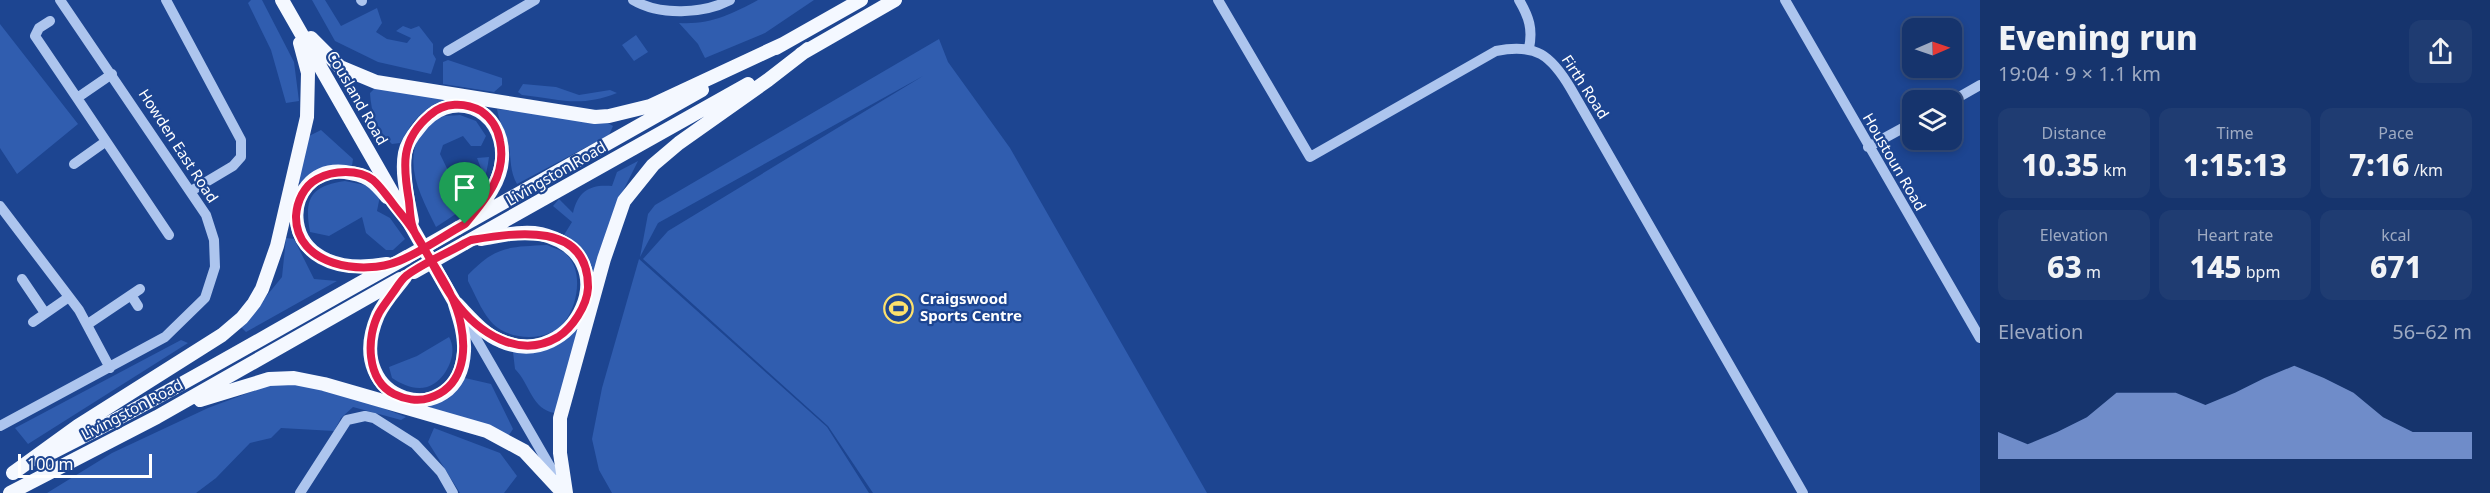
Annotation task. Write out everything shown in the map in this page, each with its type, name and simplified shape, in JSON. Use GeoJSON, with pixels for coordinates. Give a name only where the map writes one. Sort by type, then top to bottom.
{"type":"FeatureCollection","features":[{"type":"Feature","properties":{"kind":"main road"},"geometry":{"type":"LineString","coordinates":[[282,0],[327,57],[340,67],[376,82],[595,117],[650,106],[783,44]]}},
{"type":"Feature","properties":{"kind":"main road"},"geometry":{"type":"LineString","coordinates":[[13,472],[78,426],[222,335],[242,318],[262,289],[277,246],[303,137],[309,96],[308,73],[301,44],[282,0]]}},
{"type":"Feature","properties":{"kind":"main road","name":"Cousland Road"},"geometry":{"type":"LineString","coordinates":[[282,0],[454,301]]}},
{"type":"Feature","properties":{"kind":"main road","name":"Livingston Road"},"geometry":{"type":"LineString","coordinates":[[0,479],[117,420],[861,0]]}},
{"type":"Feature","properties":{"kind":"main road","name":"Livingston Road"},"geometry":{"type":"LineString","coordinates":[[10,493],[157,417],[896,0]]}},
{"type":"Feature","properties":{"kind":"main road"},"geometry":{"type":"LineString","coordinates":[[565,493],[560,453],[560,418],[604,260],[624,201],[653,165],[679,142],[808,49]]}},
{"type":"Feature","properties":{"kind":"main road"},"geometry":{"type":"LineString","coordinates":[[413,229],[404,162],[408,142],[430,115],[447,106],[458,105],[476,109],[490,118],[500,137],[502,160],[490,193],[462,226]]}},
{"type":"Feature","properties":{"kind":"main road"},"geometry":{"type":"LineString","coordinates":[[402,259],[359,268],[340,266],[314,253],[300,237],[297,228],[296,216],[302,194],[307,186],[325,175],[338,171],[363,176],[373,180],[413,229]]}},
{"type":"Feature","properties":{"kind":"main road"},"geometry":{"type":"LineString","coordinates":[[454,301],[488,333],[500,341],[515,346],[530,346],[546,344],[565,332],[574,321],[587,295],[586,276],[582,262],[574,249],[560,241],[539,233],[513,234],[468,242]]}},
{"type":"Feature","properties":{"kind":"main road"},"geometry":{"type":"LineString","coordinates":[[409,274],[379,313],[372,334],[373,368],[381,384],[392,393],[401,397],[424,400],[440,395],[453,384],[461,367],[464,352],[461,323],[454,301]]}},
{"type":"Feature","properties":{"kind":"main road"},"geometry":{"type":"LineString","coordinates":[[157,417],[237,388],[269,379],[294,378],[324,384],[488,430],[524,451],[565,493]]}},
{"type":"Feature","properties":{"kind":"street","name":"Howden East Road"},"geometry":{"type":"LineString","coordinates":[[0,426],[165,338],[205,298],[215,267],[214,240],[206,215],[60,0]]}},
{"type":"Feature","properties":{"kind":"street"},"geometry":{"type":"LineString","coordinates":[[166,0],[241,140],[241,157],[233,166],[191,191]]}},
{"type":"Feature","properties":{"kind":"street"},"geometry":{"type":"LineString","coordinates":[[456,50],[535,0]]}},
{"type":"Feature","properties":{"kind":"street"},"geometry":{"type":"LineString","coordinates":[[633,0],[656,8],[692,11],[730,0]]}},
{"type":"Feature","properties":{"kind":"street"},"geometry":{"type":"LineString","coordinates":[[1218,0],[1310,157],[1496,51],[1528,48],[1532,32],[1527,13],[1519,0]]}},
{"type":"Feature","properties":{"kind":"street","name":"Houstoun Road"},"geometry":{"type":"LineString","coordinates":[[1785,0],[1980,338]]}},
{"type":"Feature","properties":{"kind":"street"},"geometry":{"type":"LineString","coordinates":[[50,21],[39,28],[35,36],[105,142],[162,217],[169,235]]}},
{"type":"Feature","properties":{"kind":"street","name":"Firth Road"},"geometry":{"type":"LineString","coordinates":[[1528,48],[1552,62],[1567,81],[1803,493]]}},
{"type":"Feature","properties":{"kind":"street"},"geometry":{"type":"LineString","coordinates":[[77,98],[112,74]]}},
{"type":"Feature","properties":{"kind":"street"},"geometry":{"type":"LineString","coordinates":[[1962,95],[1980,85]]}},
{"type":"Feature","properties":{"kind":"street"},"geometry":{"type":"LineString","coordinates":[[1868,147],[1902,128]]}},
{"type":"Feature","properties":{"kind":"street"},"geometry":{"type":"LineString","coordinates":[[74,164],[105,142]]}},
{"type":"Feature","properties":{"kind":"street"},"geometry":{"type":"LineString","coordinates":[[0,206],[88,324],[110,368]]}},
{"type":"Feature","properties":{"kind":"street"},"geometry":{"type":"LineString","coordinates":[[22,279],[45,313]]}},
{"type":"Feature","properties":{"kind":"street"},"geometry":{"type":"LineString","coordinates":[[88,324],[136,292],[138,306]]}},
{"type":"Feature","properties":{"kind":"street"},"geometry":{"type":"LineString","coordinates":[[33,322],[69,297]]}},
{"type":"Feature","properties":{"kind":"street","name":"Cousland Road"},"geometry":{"type":"LineString","coordinates":[[454,301],[565,493]]}},
{"type":"Feature","properties":{"kind":"street"},"geometry":{"type":"LineString","coordinates":[[300,493],[340,428],[347,420],[365,416],[374,418],[415,444],[441,472],[453,493]]}},
{"type":"Feature","properties":{"kind":"shaded area"},"geometry":{"type":"Polygon","coordinates":[[[251,0],[262,0],[294,62],[299,101],[286,103],[271,50],[248,3],[251,0]]]}},
{"type":"Feature","properties":{"kind":"shaded area"},"geometry":{"type":"Polygon","coordinates":[[[312,0],[325,0],[341,26],[377,8],[382,23],[376,32],[387,39],[407,43],[411,38],[396,31],[403,26],[411,29],[419,26],[433,44],[433,54],[436,59],[431,74],[378,62],[335,41],[312,0]]]}},
{"type":"Feature","properties":{"kind":"shaded area"},"geometry":{"type":"Polygon","coordinates":[[[758,0],[814,0],[765,33],[705,58],[698,44],[679,23],[720,18],[758,0]]]}},
{"type":"Feature","properties":{"kind":"shaded area"},"geometry":{"type":"Polygon","coordinates":[[[0,24],[78,124],[17,174],[0,148],[0,24]]]}},
{"type":"Feature","properties":{"kind":"shaded area"},"geometry":{"type":"Polygon","coordinates":[[[636,35],[648,52],[634,61],[622,45],[636,35]]]}},
{"type":"Feature","properties":{"kind":"shaded area","name":"Craigswood Sports Centre"},"geometry":{"type":"Polygon","coordinates":[[[939,39],[948,62],[1010,148],[1207,493],[873,493],[828,426],[643,259],[668,231],[923,76],[658,223],[640,257],[648,214],[655,205],[939,39]]]}},
{"type":"Feature","properties":{"kind":"shaded area"},"geometry":{"type":"Polygon","coordinates":[[[448,60],[502,78],[502,85],[494,92],[443,84],[443,62],[448,60]]]}},
{"type":"Feature","properties":{"kind":"shaded area"},"geometry":{"type":"Polygon","coordinates":[[[523,84],[556,87],[579,95],[610,90],[617,93],[603,98],[570,101],[522,95],[518,92],[523,84]]]}},
{"type":"Feature","properties":{"kind":"shaded area"},"geometry":{"type":"Polygon","coordinates":[[[376,87],[444,97],[444,103],[428,109],[413,123],[400,143],[392,144],[382,133],[373,114],[370,93],[376,87]]]}},
{"type":"Feature","properties":{"kind":"shaded area"},"geometry":{"type":"Polygon","coordinates":[[[497,109],[606,122],[613,126],[609,135],[517,184],[512,170],[509,146],[497,109]]]}},
{"type":"Feature","properties":{"kind":"shaded area"},"geometry":{"type":"Polygon","coordinates":[[[460,115],[476,121],[486,136],[481,146],[471,146],[463,136],[443,145],[440,154],[449,173],[456,180],[465,182],[482,171],[477,158],[489,157],[487,171],[473,200],[436,227],[416,182],[413,158],[415,146],[423,129],[432,120],[442,116],[460,115]]]}},
{"type":"Feature","properties":{"kind":"shaded area"},"geometry":{"type":"Polygon","coordinates":[[[321,130],[353,159],[352,166],[330,166],[301,183],[298,182],[309,136],[321,130]]]}},
{"type":"Feature","properties":{"kind":"shaded area"},"geometry":{"type":"Polygon","coordinates":[[[638,161],[622,193],[594,280],[579,249],[564,235],[572,222],[553,206],[559,199],[573,213],[578,199],[586,190],[597,186],[612,186],[617,172],[638,161]]]}},
{"type":"Feature","properties":{"kind":"shaded area"},"geometry":{"type":"Polygon","coordinates":[[[345,181],[365,185],[380,196],[377,211],[390,218],[405,239],[393,250],[386,250],[366,233],[362,217],[329,236],[310,232],[308,211],[312,196],[324,186],[345,181]]]}},
{"type":"Feature","properties":{"kind":"shaded area"},"geometry":{"type":"Polygon","coordinates":[[[286,238],[294,239],[314,279],[337,281],[246,332],[241,327],[282,277],[286,238]]]}},
{"type":"Feature","properties":{"kind":"shaded area"},"geometry":{"type":"Polygon","coordinates":[[[547,245],[565,253],[575,270],[576,296],[566,320],[552,332],[534,337],[515,335],[498,328],[484,313],[468,281],[468,275],[495,253],[522,246],[547,245]]]}},
{"type":"Feature","properties":{"kind":"shaded area"},"geometry":{"type":"Polygon","coordinates":[[[639,259],[827,427],[869,493],[612,493],[599,470],[592,439],[602,388],[639,259]]]}},
{"type":"Feature","properties":{"kind":"shaded area"},"geometry":{"type":"Polygon","coordinates":[[[580,327],[555,413],[547,411],[536,402],[515,369],[513,352],[550,349],[580,327]]]}},
{"type":"Feature","properties":{"kind":"shaded area"},"geometry":{"type":"Polygon","coordinates":[[[449,337],[452,351],[449,366],[434,384],[422,388],[413,387],[392,378],[389,367],[417,356],[449,337]]]}},
{"type":"Feature","properties":{"kind":"shaded area"},"geometry":{"type":"Polygon","coordinates":[[[181,340],[188,343],[28,444],[15,428],[181,340]]]}},
{"type":"Feature","properties":{"kind":"shaded area"},"geometry":{"type":"Polygon","coordinates":[[[465,378],[491,384],[513,429],[509,435],[429,407],[430,402],[447,398],[465,378]]]}},
{"type":"Feature","properties":{"kind":"shaded area"},"geometry":{"type":"Polygon","coordinates":[[[297,384],[333,389],[406,417],[401,420],[353,407],[341,418],[334,431],[281,428],[271,438],[250,443],[216,478],[196,493],[47,493],[112,453],[208,408],[269,385],[297,384]]]}},
{"type":"Feature","properties":{"kind":"shaded area"},"geometry":{"type":"Polygon","coordinates":[[[434,428],[500,453],[517,476],[504,493],[460,493],[428,442],[434,428]]]}},
{"type":"Feature","properties":{"kind":"place","name":"Craigswood Sports Centre"},"geometry":{"type":"Point","coordinates":[899,308]}},
{"type":"Feature","properties":{"kind":"route"},"geometry":{"type":"LineString","coordinates":[[465,224],[458,228],[407,257],[398,262],[359,268],[340,266],[314,253],[300,237],[296,216],[298,204],[307,186],[325,175],[338,171],[373,180],[413,229],[454,301],[488,333],[500,341],[515,346],[546,344],[565,332],[574,321],[583,306],[588,290],[582,262],[574,249],[560,241],[539,233],[513,234],[471,240],[465,243],[414,272],[405,277],[379,313],[372,334],[371,352],[373,368],[381,384],[401,397],[424,400],[440,395],[453,384],[461,367],[464,352],[461,323],[454,301],[413,229],[404,162],[408,142],[430,115],[447,106],[469,106],[483,113],[490,118],[500,137],[502,160],[500,171],[490,193],[465,224]]}}]}
